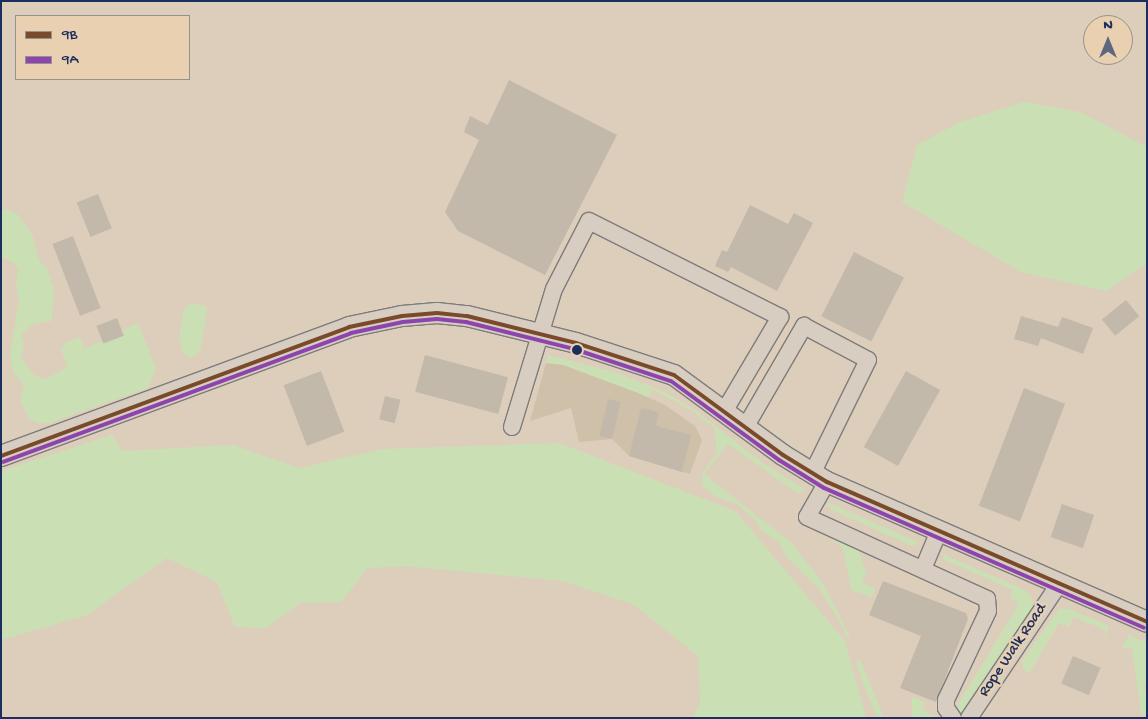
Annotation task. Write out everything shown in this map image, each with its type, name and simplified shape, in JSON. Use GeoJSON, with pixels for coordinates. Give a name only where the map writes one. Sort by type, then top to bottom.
{"type":"FeatureCollection","features":[{"type":"Feature","properties":{"kind":"main road"},"geometry":{"type":"LineString","coordinates":[[1,456],[374,321],[438,313],[475,318],[650,365],[680,379],[820,478],[1147,622]]}},
{"type":"Feature","properties":{"kind":"street"},"geometry":{"type":"LineString","coordinates":[[512,427],[554,289],[589,222],[780,317],[725,410]]}},
{"type":"Feature","properties":{"kind":"street"},"geometry":{"type":"LineString","coordinates":[[746,426],[804,326],[868,360],[820,478],[807,517],[979,594],[988,603],[988,611],[946,700],[946,708],[953,718]]}},
{"type":"Feature","properties":{"kind":"street"},"geometry":{"type":"LineString","coordinates":[[923,569],[939,531]]}},
{"type":"Feature","properties":{"kind":"street","name":"Rope Walk Road"},"geometry":{"type":"LineString","coordinates":[[968,718],[1059,584]]}},
{"type":"Feature","properties":{"kind":"shaded area"},"geometry":{"type":"Polygon","coordinates":[[[546,363],[563,364],[621,385],[665,405],[695,426],[702,440],[690,474],[629,456],[612,439],[579,442],[571,408],[530,421],[546,363]]]}},
{"type":"Feature","properties":{"kind":"green space"},"geometry":{"type":"Polygon","coordinates":[[[1024,102],[1080,112],[1147,147],[1147,263],[1106,291],[1021,272],[902,202],[917,145],[960,122],[1024,102]]]}},
{"type":"Feature","properties":{"kind":"green space"},"geometry":{"type":"Polygon","coordinates":[[[6,209],[17,214],[32,234],[39,260],[47,269],[54,288],[52,321],[32,324],[21,335],[24,345],[21,357],[34,375],[46,379],[67,367],[61,349],[65,343],[80,337],[84,349],[138,323],[156,369],[148,388],[49,423],[37,423],[29,418],[20,401],[24,385],[13,372],[10,355],[19,300],[16,286],[18,269],[13,262],[1,257],[1,210],[6,209]]]}},
{"type":"Feature","properties":{"kind":"green space"},"geometry":{"type":"Polygon","coordinates":[[[192,303],[206,306],[207,310],[200,352],[191,358],[183,353],[179,339],[184,309],[192,303]]]}},
{"type":"Feature","properties":{"kind":"green space"},"geometry":{"type":"Polygon","coordinates":[[[548,355],[614,372],[667,393],[695,410],[763,463],[805,490],[799,493],[793,490],[728,444],[704,474],[793,544],[825,587],[850,636],[846,638],[844,629],[819,588],[786,556],[779,542],[762,531],[755,520],[737,504],[716,497],[702,485],[703,472],[717,453],[714,428],[694,412],[652,389],[649,397],[563,365],[546,363],[548,355]]]}},
{"type":"Feature","properties":{"kind":"green space"},"geometry":{"type":"Polygon","coordinates":[[[112,435],[122,451],[233,445],[300,468],[382,449],[559,443],[735,511],[845,641],[866,718],[693,718],[700,702],[698,656],[634,605],[563,581],[405,566],[368,568],[341,602],[300,603],[266,628],[235,627],[217,582],[167,558],[87,615],[1,640],[1,471],[112,435]]]}},
{"type":"Feature","properties":{"kind":"green space"},"geometry":{"type":"Polygon","coordinates":[[[827,502],[920,543],[912,546],[830,509],[827,502]]]}},
{"type":"Feature","properties":{"kind":"green space"},"geometry":{"type":"Polygon","coordinates":[[[824,533],[857,545],[866,574],[862,583],[875,588],[872,597],[851,590],[843,548],[824,533]]]}},
{"type":"Feature","properties":{"kind":"green space"},"geometry":{"type":"Polygon","coordinates":[[[943,554],[1025,590],[1032,598],[1033,608],[962,717],[958,711],[958,704],[1019,604],[1010,598],[1013,590],[945,560],[943,554]]]}},
{"type":"Feature","properties":{"kind":"green space"},"geometry":{"type":"Polygon","coordinates":[[[1059,609],[1070,609],[1109,626],[1105,641],[1106,630],[1073,617],[1069,627],[1059,623],[1029,674],[1023,669],[1022,661],[1059,609]]]}},
{"type":"Feature","properties":{"kind":"green space"},"geometry":{"type":"Polygon","coordinates":[[[1129,635],[1147,643],[1147,678],[1143,689],[1147,691],[1147,714],[1141,714],[1132,647],[1121,648],[1129,635]]]}},
{"type":"Feature","properties":{"kind":"green space"},"geometry":{"type":"Polygon","coordinates":[[[860,659],[883,718],[877,718],[863,683],[856,661],[860,659]]]}},
{"type":"Feature","properties":{"kind":"green space"},"geometry":{"type":"Polygon","coordinates":[[[912,697],[925,702],[923,710],[938,718],[912,718],[912,697]]]}},
{"type":"Feature","properties":{"kind":"building"},"geometry":{"type":"Polygon","coordinates":[[[509,80],[617,135],[545,275],[458,231],[445,212],[479,140],[464,132],[470,116],[488,125],[509,80]]]}},
{"type":"Feature","properties":{"kind":"building"},"geometry":{"type":"Polygon","coordinates":[[[98,194],[112,228],[91,237],[77,203],[98,194]]]}},
{"type":"Feature","properties":{"kind":"building"},"geometry":{"type":"Polygon","coordinates":[[[750,205],[788,224],[794,213],[813,223],[777,291],[731,267],[728,272],[715,266],[722,250],[727,252],[750,205]]]}},
{"type":"Feature","properties":{"kind":"building"},"geometry":{"type":"Polygon","coordinates":[[[73,236],[101,308],[80,316],[52,244],[73,236]]]}},
{"type":"Feature","properties":{"kind":"building"},"geometry":{"type":"Polygon","coordinates":[[[854,252],[904,277],[871,342],[821,316],[854,252]]]}},
{"type":"Feature","properties":{"kind":"building"},"geometry":{"type":"Polygon","coordinates":[[[1126,300],[1139,316],[1115,336],[1102,320],[1126,300]]]}},
{"type":"Feature","properties":{"kind":"building"},"geometry":{"type":"Polygon","coordinates":[[[1021,316],[1058,327],[1062,317],[1093,328],[1083,354],[1041,338],[1038,346],[1014,339],[1021,316]]]}},
{"type":"Feature","properties":{"kind":"building"},"geometry":{"type":"Polygon","coordinates":[[[117,318],[124,336],[103,344],[96,326],[117,318]]]}},
{"type":"Feature","properties":{"kind":"building"},"geometry":{"type":"Polygon","coordinates":[[[425,355],[508,377],[498,414],[415,392],[425,355]]]}},
{"type":"Feature","properties":{"kind":"building"},"geometry":{"type":"Polygon","coordinates":[[[321,371],[344,432],[307,446],[284,385],[321,371]]]}},
{"type":"Feature","properties":{"kind":"building"},"geometry":{"type":"Polygon","coordinates":[[[906,371],[940,390],[898,466],[864,447],[906,371]]]}},
{"type":"Feature","properties":{"kind":"building"},"geometry":{"type":"Polygon","coordinates":[[[1024,388],[1065,404],[1020,521],[979,506],[1024,388]]]}},
{"type":"Feature","properties":{"kind":"building"},"geometry":{"type":"Polygon","coordinates":[[[385,396],[401,400],[395,423],[379,419],[385,396]]]}},
{"type":"Feature","properties":{"kind":"building"},"geometry":{"type":"Polygon","coordinates":[[[608,399],[621,402],[612,439],[599,436],[608,399]]]}},
{"type":"Feature","properties":{"kind":"building"},"geometry":{"type":"Polygon","coordinates":[[[641,408],[659,412],[656,426],[691,435],[682,472],[629,456],[641,408]]]}},
{"type":"Feature","properties":{"kind":"building"},"geometry":{"type":"Polygon","coordinates":[[[1062,504],[1094,515],[1083,548],[1051,537],[1062,504]]]}},
{"type":"Feature","properties":{"kind":"building"},"geometry":{"type":"Polygon","coordinates":[[[883,581],[966,613],[968,619],[936,702],[900,688],[921,636],[869,615],[883,581]]]}},
{"type":"Feature","properties":{"kind":"building"},"geometry":{"type":"Polygon","coordinates":[[[1073,656],[1101,668],[1089,695],[1061,684],[1073,656]]]}},
{"type":"Feature","properties":{"kind":"transit line","name":"9B"},"geometry":{"type":"LineString","coordinates":[[1,456],[349,327],[402,316],[437,313],[467,316],[576,343],[674,375],[783,455],[827,482],[1147,622]]}},
{"type":"Feature","properties":{"kind":"transit line","name":"9A"},"geometry":{"type":"LineString","coordinates":[[3,462],[351,333],[403,322],[437,319],[466,322],[574,349],[671,381],[779,460],[824,488],[1144,628]]}}]}
